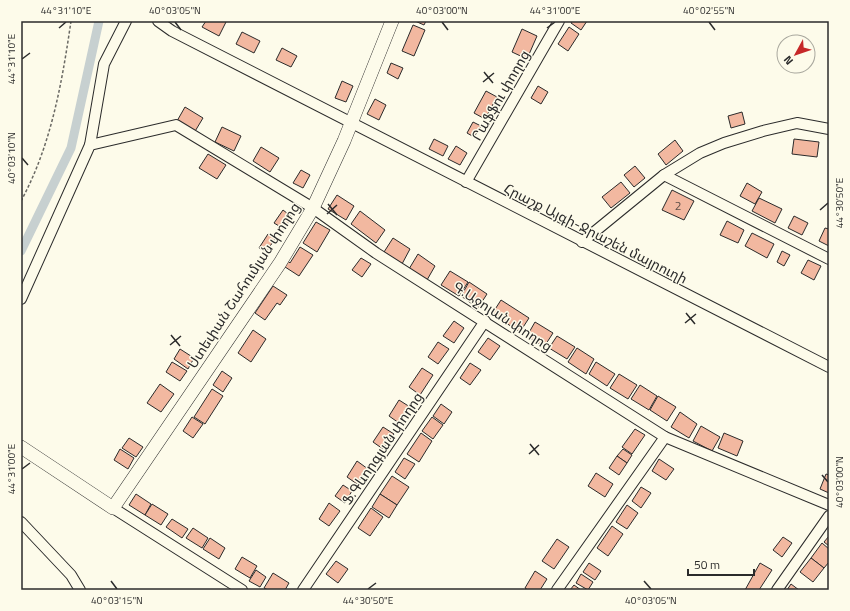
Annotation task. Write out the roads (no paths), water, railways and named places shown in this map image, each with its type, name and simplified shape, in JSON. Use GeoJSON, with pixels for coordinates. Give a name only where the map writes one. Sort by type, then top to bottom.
{"type":"FeatureCollection","features":[{"type":"Feature","properties":{"kind":"main road","name":"Ստեփան Շահումյան փողոց"},"geometry":{"type":"LineString","coordinates":[[113,508],[275,269],[313,208],[344,141],[392,21]]}},
{"type":"Feature","properties":{"kind":"main road"},"geometry":{"type":"LineString","coordinates":[[21,447],[113,508]]}},
{"type":"Feature","properties":{"kind":"street"},"geometry":{"type":"LineString","coordinates":[[21,299],[90,145],[104,64],[126,21]]}},
{"type":"Feature","properties":{"kind":"street","name":"Հրաշք Այգի-Ջրաշեն մայրուղի"},"geometry":{"type":"LineString","coordinates":[[158,21],[172,31],[829,367]]}},
{"type":"Feature","properties":{"kind":"street","name":"Րաֆֆու փողոց"},"geometry":{"type":"LineString","coordinates":[[466,182],[559,21]]}},
{"type":"Feature","properties":{"kind":"street"},"geometry":{"type":"LineString","coordinates":[[582,242],[664,175],[700,153],[724,143],[763,131],[797,123],[829,129]]}},
{"type":"Feature","properties":{"kind":"street","name":"Գ.Աջոյան փողոց"},"geometry":{"type":"LineString","coordinates":[[90,145],[176,124],[313,208],[376,253],[665,437],[829,505]]}},
{"type":"Feature","properties":{"kind":"street"},"geometry":{"type":"LineString","coordinates":[[664,175],[829,259]]}},
{"type":"Feature","properties":{"kind":"street","name":"Ֆ.Գևորգյան փողոց"},"geometry":{"type":"LineString","coordinates":[[303,590],[485,321]]}},
{"type":"Feature","properties":{"kind":"street"},"geometry":{"type":"LineString","coordinates":[[558,590],[665,437]]}},
{"type":"Feature","properties":{"kind":"street"},"geometry":{"type":"LineString","coordinates":[[113,508],[242,590]]}},
{"type":"Feature","properties":{"kind":"street"},"geometry":{"type":"LineString","coordinates":[[777,590],[829,516]]}},
{"type":"Feature","properties":{"kind":"street"},"geometry":{"type":"LineString","coordinates":[[21,522],[71,575],[80,590]]}},
{"type":"Feature","properties":{"kind":"waterway"},"geometry":{"type":"LineString","coordinates":[[21,251],[71,148],[99,21]]}}]}
